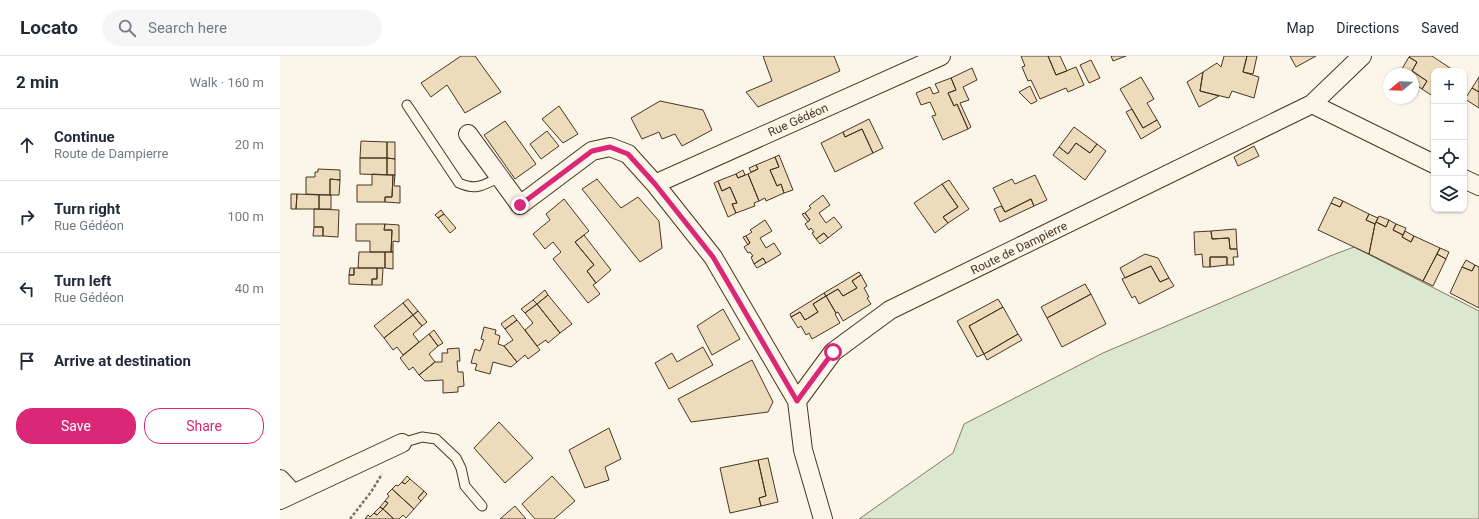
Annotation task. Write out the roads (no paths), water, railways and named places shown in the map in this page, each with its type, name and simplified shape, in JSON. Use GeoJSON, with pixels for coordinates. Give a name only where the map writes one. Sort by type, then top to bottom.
{"type":"FeatureCollection","features":[{"type":"Feature","properties":{"kind":"street","name":"Rue Gédéon"},"geometry":{"type":"LineString","coordinates":[[655,184],[941,56]]}},
{"type":"Feature","properties":{"kind":"street","name":"Route de Dampierre"},"geometry":{"type":"LineString","coordinates":[[797,401],[833,352],[890,310],[1312,104],[1362,56]]}},
{"type":"Feature","properties":{"kind":"street"},"geometry":{"type":"LineString","coordinates":[[1312,104],[1431,163]]}},
{"type":"Feature","properties":{"kind":"street"},"geometry":{"type":"LineString","coordinates":[[468,134],[520,205],[592,151],[610,147],[628,154],[655,184],[713,257],[797,401],[803,450],[823,519]]}},
{"type":"Feature","properties":{"kind":"street"},"geometry":{"type":"LineString","coordinates":[[1467,180],[1479,186]]}},
{"type":"Feature","properties":{"kind":"street"},"geometry":{"type":"LineString","coordinates":[[280,479],[287,497],[402,443]]}},
{"type":"Feature","properties":{"kind":"lane"},"geometry":{"type":"LineString","coordinates":[[407,105],[459,183],[467,187],[479,187],[500,177]]}},
{"type":"Feature","properties":{"kind":"lane"},"geometry":{"type":"LineString","coordinates":[[402,443],[422,437],[436,439],[456,458],[465,486],[482,506]]}}]}
